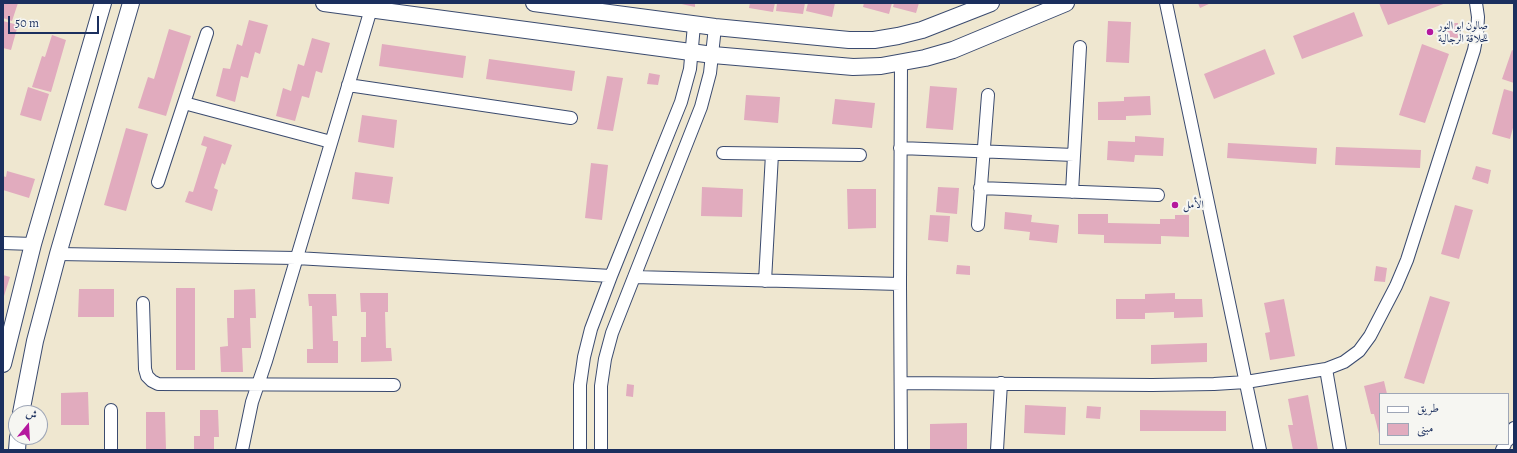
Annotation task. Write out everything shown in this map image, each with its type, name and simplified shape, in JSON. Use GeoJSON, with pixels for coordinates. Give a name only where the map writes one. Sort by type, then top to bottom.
{"type":"FeatureCollection","features":[{"type":"Feature","properties":{"kind":"main road"},"geometry":{"type":"LineString","coordinates":[[3,364],[33,244],[103,3]]}},
{"type":"Feature","properties":{"kind":"main road"},"geometry":{"type":"LineString","coordinates":[[23,405],[35,341],[58,254],[131,3]]}},
{"type":"Feature","properties":{"kind":"main road"},"geometry":{"type":"LineString","coordinates":[[324,3],[713,55],[853,67],[881,66],[901,63],[953,50],[1066,3]]}},
{"type":"Feature","properties":{"kind":"main road"},"geometry":{"type":"LineString","coordinates":[[534,3],[694,25],[831,39],[874,40],[922,30],[991,3]]}},
{"type":"Feature","properties":{"kind":"street"},"geometry":{"type":"LineString","coordinates":[[1166,3],[1260,450]]}},
{"type":"Feature","properties":{"kind":"street"},"geometry":{"type":"LineString","coordinates":[[901,382],[1183,385],[1246,382],[1326,369],[1344,362],[1359,351],[1370,336],[1407,260],[1474,50],[1478,17],[1476,3]]}},
{"type":"Feature","properties":{"kind":"street"},"geometry":{"type":"LineString","coordinates":[[242,450],[248,419],[371,9]]}},
{"type":"Feature","properties":{"kind":"street"},"geometry":{"type":"LineString","coordinates":[[580,450],[580,385],[584,357],[591,329],[680,102],[688,75],[692,52],[694,25]]}},
{"type":"Feature","properties":{"kind":"street"},"geometry":{"type":"LineString","coordinates":[[602,450],[601,386],[605,359],[612,333],[701,106],[706,90],[713,55],[715,27]]}},
{"type":"Feature","properties":{"kind":"street"},"geometry":{"type":"LineString","coordinates":[[158,182],[207,33]]}},
{"type":"Feature","properties":{"kind":"street"},"geometry":{"type":"LineString","coordinates":[[1072,192],[1080,48]]}},
{"type":"Feature","properties":{"kind":"street"},"geometry":{"type":"LineString","coordinates":[[901,63],[900,284],[902,450]]}},
{"type":"Feature","properties":{"kind":"street"},"geometry":{"type":"LineString","coordinates":[[348,85],[571,118]]}},
{"type":"Feature","properties":{"kind":"street"},"geometry":{"type":"LineString","coordinates":[[978,225],[988,95]]}},
{"type":"Feature","properties":{"kind":"street"},"geometry":{"type":"LineString","coordinates":[[184,103],[331,142]]}},
{"type":"Feature","properties":{"kind":"street"},"geometry":{"type":"LineString","coordinates":[[900,148],[1074,155]]}},
{"type":"Feature","properties":{"kind":"street"},"geometry":{"type":"LineString","coordinates":[[723,153],[860,155]]}},
{"type":"Feature","properties":{"kind":"street"},"geometry":{"type":"LineString","coordinates":[[765,281],[772,154]]}},
{"type":"Feature","properties":{"kind":"street"},"geometry":{"type":"LineString","coordinates":[[980,188],[1158,196]]}},
{"type":"Feature","properties":{"kind":"street"},"geometry":{"type":"LineString","coordinates":[[3,243],[33,244]]}},
{"type":"Feature","properties":{"kind":"street"},"geometry":{"type":"LineString","coordinates":[[58,254],[296,258],[611,276]]}},
{"type":"Feature","properties":{"kind":"street"},"geometry":{"type":"LineString","coordinates":[[634,277],[900,284]]}},
{"type":"Feature","properties":{"kind":"street"},"geometry":{"type":"LineString","coordinates":[[143,303],[145,369],[147,376],[158,384],[394,385]]}},
{"type":"Feature","properties":{"kind":"street"},"geometry":{"type":"LineString","coordinates":[[1326,369],[1340,450]]}},
{"type":"Feature","properties":{"kind":"street"},"geometry":{"type":"LineString","coordinates":[[997,450],[1001,384]]}},
{"type":"Feature","properties":{"kind":"street"},"geometry":{"type":"LineString","coordinates":[[111,410],[111,450]]}},
{"type":"Feature","properties":{"kind":"street"},"geometry":{"type":"LineString","coordinates":[[1509,438],[1514,428]]}},
{"type":"Feature","properties":{"kind":"building"},"geometry":{"type":"Polygon","coordinates":[[[3,3],[18,3],[12,21],[3,18],[3,3]]]}},
{"type":"Feature","properties":{"kind":"building"},"geometry":{"type":"Polygon","coordinates":[[[677,3],[695,3],[695,7],[677,3]]]}},
{"type":"Feature","properties":{"kind":"building"},"geometry":{"type":"Polygon","coordinates":[[[750,3],[775,3],[773,12],[749,8],[750,3]]]}},
{"type":"Feature","properties":{"kind":"building"},"geometry":{"type":"Polygon","coordinates":[[[777,3],[805,3],[803,14],[776,11],[777,3]]]}},
{"type":"Feature","properties":{"kind":"building"},"geometry":{"type":"Polygon","coordinates":[[[808,3],[835,3],[832,17],[806,11],[808,3]]]}},
{"type":"Feature","properties":{"kind":"building"},"geometry":{"type":"Polygon","coordinates":[[[864,3],[892,3],[889,14],[863,7],[864,3]]]}},
{"type":"Feature","properties":{"kind":"building"},"geometry":{"type":"Polygon","coordinates":[[[894,3],[919,3],[916,13],[893,7],[894,3]]]}},
{"type":"Feature","properties":{"kind":"building"},"geometry":{"type":"Polygon","coordinates":[[[1198,3],[1211,3],[1200,8],[1198,3]]]}},
{"type":"Feature","properties":{"kind":"building"},"geometry":{"type":"Polygon","coordinates":[[[1379,3],[1446,3],[1388,25],[1379,3]]]}},
{"type":"Feature","properties":{"kind":"building"},"geometry":{"type":"Polygon","coordinates":[[[1354,12],[1363,36],[1302,59],[1293,36],[1354,12]]]}},
{"type":"Feature","properties":{"kind":"building"},"geometry":{"type":"Polygon","coordinates":[[[249,20],[268,25],[260,54],[255,52],[248,78],[241,76],[235,102],[216,96],[223,68],[230,69],[237,44],[242,46],[249,20]]]}},
{"type":"Feature","properties":{"kind":"building"},"geometry":{"type":"Polygon","coordinates":[[[3,21],[18,25],[11,50],[3,48],[3,21]]]}},
{"type":"Feature","properties":{"kind":"building"},"geometry":{"type":"Polygon","coordinates":[[[1108,21],[1131,22],[1129,63],[1106,62],[1108,21]]]}},
{"type":"Feature","properties":{"kind":"building"},"geometry":{"type":"Polygon","coordinates":[[[1448,23],[1458,23],[1458,38],[1447,37],[1448,23]]]}},
{"type":"Feature","properties":{"kind":"building"},"geometry":{"type":"Polygon","coordinates":[[[169,29],[191,36],[166,116],[138,108],[148,77],[154,79],[169,29]]]}},
{"type":"Feature","properties":{"kind":"building"},"geometry":{"type":"Polygon","coordinates":[[[52,35],[66,40],[51,92],[32,87],[42,56],[45,57],[52,35]]]}},
{"type":"Feature","properties":{"kind":"building"},"geometry":{"type":"Polygon","coordinates":[[[312,38],[330,43],[322,73],[316,71],[309,98],[302,96],[295,121],[276,116],[283,88],[291,91],[298,64],[304,66],[312,38]]]}},
{"type":"Feature","properties":{"kind":"building"},"geometry":{"type":"Polygon","coordinates":[[[382,44],[466,56],[463,78],[379,66],[382,44]]]}},
{"type":"Feature","properties":{"kind":"building"},"geometry":{"type":"Polygon","coordinates":[[[1422,44],[1449,54],[1425,123],[1399,115],[1422,44]]]}},
{"type":"Feature","properties":{"kind":"building"},"geometry":{"type":"Polygon","coordinates":[[[1265,49],[1275,74],[1214,99],[1204,74],[1265,49]]]}},
{"type":"Feature","properties":{"kind":"building"},"geometry":{"type":"Polygon","coordinates":[[[1512,50],[1514,51],[1514,83],[1502,79],[1512,50]]]}},
{"type":"Feature","properties":{"kind":"building"},"geometry":{"type":"Polygon","coordinates":[[[489,59],[575,71],[572,91],[486,79],[489,59]]]}},
{"type":"Feature","properties":{"kind":"building"},"geometry":{"type":"Polygon","coordinates":[[[649,73],[660,75],[658,85],[647,84],[649,73]]]}},
{"type":"Feature","properties":{"kind":"building"},"geometry":{"type":"Polygon","coordinates":[[[607,76],[623,78],[613,131],[597,129],[607,76]]]}},
{"type":"Feature","properties":{"kind":"building"},"geometry":{"type":"Polygon","coordinates":[[[930,86],[957,88],[953,130],[926,128],[930,86]]]}},
{"type":"Feature","properties":{"kind":"building"},"geometry":{"type":"Polygon","coordinates":[[[28,87],[49,94],[41,121],[20,115],[28,87]]]}},
{"type":"Feature","properties":{"kind":"building"},"geometry":{"type":"Polygon","coordinates":[[[1504,89],[1514,92],[1514,124],[1510,139],[1492,134],[1504,89]]]}},
{"type":"Feature","properties":{"kind":"building"},"geometry":{"type":"Polygon","coordinates":[[[746,95],[780,97],[778,123],[744,120],[746,95]]]}},
{"type":"Feature","properties":{"kind":"building"},"geometry":{"type":"Polygon","coordinates":[[[1150,96],[1151,115],[1126,116],[1126,120],[1098,120],[1098,102],[1124,101],[1124,97],[1150,96]]]}},
{"type":"Feature","properties":{"kind":"building"},"geometry":{"type":"Polygon","coordinates":[[[835,99],[875,103],[872,128],[832,124],[835,99]]]}},
{"type":"Feature","properties":{"kind":"building"},"geometry":{"type":"Polygon","coordinates":[[[362,115],[397,120],[394,148],[358,142],[362,115]]]}},
{"type":"Feature","properties":{"kind":"building"},"geometry":{"type":"Polygon","coordinates":[[[126,128],[148,134],[126,211],[104,205],[126,128]]]}},
{"type":"Feature","properties":{"kind":"building"},"geometry":{"type":"Polygon","coordinates":[[[204,136],[232,145],[225,165],[222,163],[214,188],[218,190],[212,211],[185,202],[189,191],[193,192],[207,147],[201,145],[204,136]]]}},
{"type":"Feature","properties":{"kind":"building"},"geometry":{"type":"Polygon","coordinates":[[[1135,136],[1164,138],[1163,156],[1135,155],[1134,162],[1107,160],[1108,141],[1135,142],[1135,136]]]}},
{"type":"Feature","properties":{"kind":"building"},"geometry":{"type":"Polygon","coordinates":[[[1228,143],[1317,148],[1316,164],[1227,158],[1228,143]]]}},
{"type":"Feature","properties":{"kind":"building"},"geometry":{"type":"Polygon","coordinates":[[[1336,147],[1421,150],[1420,168],[1335,165],[1336,147]]]}},
{"type":"Feature","properties":{"kind":"building"},"geometry":{"type":"Polygon","coordinates":[[[591,163],[608,165],[602,220],[585,218],[591,163]]]}},
{"type":"Feature","properties":{"kind":"building"},"geometry":{"type":"Polygon","coordinates":[[[1476,166],[1491,170],[1488,184],[1472,179],[1476,166]]]}},
{"type":"Feature","properties":{"kind":"building"},"geometry":{"type":"Polygon","coordinates":[[[7,171],[35,179],[29,198],[3,190],[3,176],[6,177],[7,171]]]}},
{"type":"Feature","properties":{"kind":"building"},"geometry":{"type":"Polygon","coordinates":[[[355,172],[393,177],[389,204],[352,199],[355,172]]]}},
{"type":"Feature","properties":{"kind":"building"},"geometry":{"type":"Polygon","coordinates":[[[702,187],[743,189],[742,217],[701,216],[702,187]]]}},
{"type":"Feature","properties":{"kind":"building"},"geometry":{"type":"Polygon","coordinates":[[[938,187],[959,188],[957,214],[936,212],[938,187]]]}},
{"type":"Feature","properties":{"kind":"building"},"geometry":{"type":"Polygon","coordinates":[[[847,189],[876,189],[876,228],[848,229],[847,189]]]}},
{"type":"Feature","properties":{"kind":"building"},"geometry":{"type":"Polygon","coordinates":[[[1455,205],[1473,210],[1459,259],[1441,254],[1455,205]]]}},
{"type":"Feature","properties":{"kind":"building"},"geometry":{"type":"Polygon","coordinates":[[[1005,212],[1032,215],[1031,222],[1059,225],[1057,243],[1029,240],[1030,232],[1004,229],[1005,212]]]}},
{"type":"Feature","properties":{"kind":"building"},"geometry":{"type":"Polygon","coordinates":[[[1078,214],[1108,214],[1108,223],[1160,224],[1160,219],[1175,219],[1175,215],[1189,215],[1189,237],[1161,236],[1161,244],[1104,243],[1104,235],[1078,234],[1078,214]]]}},
{"type":"Feature","properties":{"kind":"building"},"geometry":{"type":"Polygon","coordinates":[[[930,215],[950,216],[948,242],[928,240],[930,215]]]}},
{"type":"Feature","properties":{"kind":"building"},"geometry":{"type":"Polygon","coordinates":[[[957,265],[970,266],[970,275],[956,274],[957,265]]]}},
{"type":"Feature","properties":{"kind":"building"},"geometry":{"type":"Polygon","coordinates":[[[1376,266],[1387,268],[1385,282],[1374,281],[1376,266]]]}},
{"type":"Feature","properties":{"kind":"building"},"geometry":{"type":"Polygon","coordinates":[[[3,275],[10,277],[4,296],[3,296],[3,275]]]}},
{"type":"Feature","properties":{"kind":"building"},"geometry":{"type":"Polygon","coordinates":[[[176,288],[195,288],[195,370],[176,370],[176,288]]]}},
{"type":"Feature","properties":{"kind":"building"},"geometry":{"type":"Polygon","coordinates":[[[79,289],[114,289],[114,317],[78,317],[79,289]]]}},
{"type":"Feature","properties":{"kind":"building"},"geometry":{"type":"Polygon","coordinates":[[[255,289],[256,318],[250,318],[251,348],[242,348],[243,372],[221,372],[220,347],[228,346],[227,318],[234,318],[234,290],[255,289]]]}},
{"type":"Feature","properties":{"kind":"building"},"geometry":{"type":"Polygon","coordinates":[[[360,293],[388,293],[388,312],[385,312],[386,348],[391,348],[392,361],[361,362],[361,337],[366,337],[366,312],[361,312],[360,293]]]}},
{"type":"Feature","properties":{"kind":"building"},"geometry":{"type":"Polygon","coordinates":[[[1175,293],[1175,299],[1202,299],[1203,317],[1174,318],[1174,312],[1145,313],[1145,319],[1116,319],[1116,299],[1145,299],[1145,294],[1175,293]]]}},
{"type":"Feature","properties":{"kind":"building"},"geometry":{"type":"Polygon","coordinates":[[[308,294],[336,294],[337,316],[332,316],[333,341],[338,341],[338,363],[307,363],[307,349],[313,349],[312,306],[309,306],[308,294]]]}},
{"type":"Feature","properties":{"kind":"building"},"geometry":{"type":"Polygon","coordinates":[[[1430,296],[1450,302],[1424,384],[1404,378],[1430,296]]]}},
{"type":"Feature","properties":{"kind":"building"},"geometry":{"type":"Polygon","coordinates":[[[1284,299],[1295,356],[1270,360],[1265,333],[1270,332],[1264,303],[1284,299]]]}},
{"type":"Feature","properties":{"kind":"building"},"geometry":{"type":"Polygon","coordinates":[[[1207,343],[1207,362],[1151,364],[1151,345],[1207,343]]]}},
{"type":"Feature","properties":{"kind":"building"},"geometry":{"type":"Polygon","coordinates":[[[1384,381],[1387,393],[1379,393],[1379,434],[1374,414],[1371,414],[1364,386],[1384,381]]]}},
{"type":"Feature","properties":{"kind":"building"},"geometry":{"type":"Polygon","coordinates":[[[627,384],[634,385],[633,397],[626,396],[627,384]]]}},
{"type":"Feature","properties":{"kind":"building"},"geometry":{"type":"Polygon","coordinates":[[[88,392],[89,425],[61,425],[61,393],[88,392]]]}},
{"type":"Feature","properties":{"kind":"building"},"geometry":{"type":"Polygon","coordinates":[[[1308,395],[1318,450],[1293,450],[1288,425],[1293,425],[1288,399],[1308,395]]]}},
{"type":"Feature","properties":{"kind":"building"},"geometry":{"type":"Polygon","coordinates":[[[1025,405],[1066,407],[1065,435],[1024,433],[1025,405]]]}},
{"type":"Feature","properties":{"kind":"building"},"geometry":{"type":"Polygon","coordinates":[[[1087,406],[1101,407],[1100,419],[1086,418],[1087,406]]]}},
{"type":"Feature","properties":{"kind":"building"},"geometry":{"type":"Polygon","coordinates":[[[200,410],[218,410],[219,437],[214,437],[214,450],[194,450],[194,436],[200,436],[200,410]]]}},
{"type":"Feature","properties":{"kind":"building"},"geometry":{"type":"Polygon","coordinates":[[[1140,410],[1226,411],[1226,431],[1140,431],[1140,410]]]}},
{"type":"Feature","properties":{"kind":"building"},"geometry":{"type":"Polygon","coordinates":[[[146,412],[165,412],[166,450],[146,450],[146,412]]]}},
{"type":"Feature","properties":{"kind":"building"},"geometry":{"type":"Polygon","coordinates":[[[967,423],[967,450],[930,450],[930,424],[967,423]]]}},
{"type":"Feature","properties":{"kind":"place","name":"صالون ابو النور للحلاقة الرجالية"},"geometry":{"type":"Point","coordinates":[1430,32]}},
{"type":"Feature","properties":{"kind":"place","name":"الأمل"},"geometry":{"type":"Point","coordinates":[1175,205]}}]}
